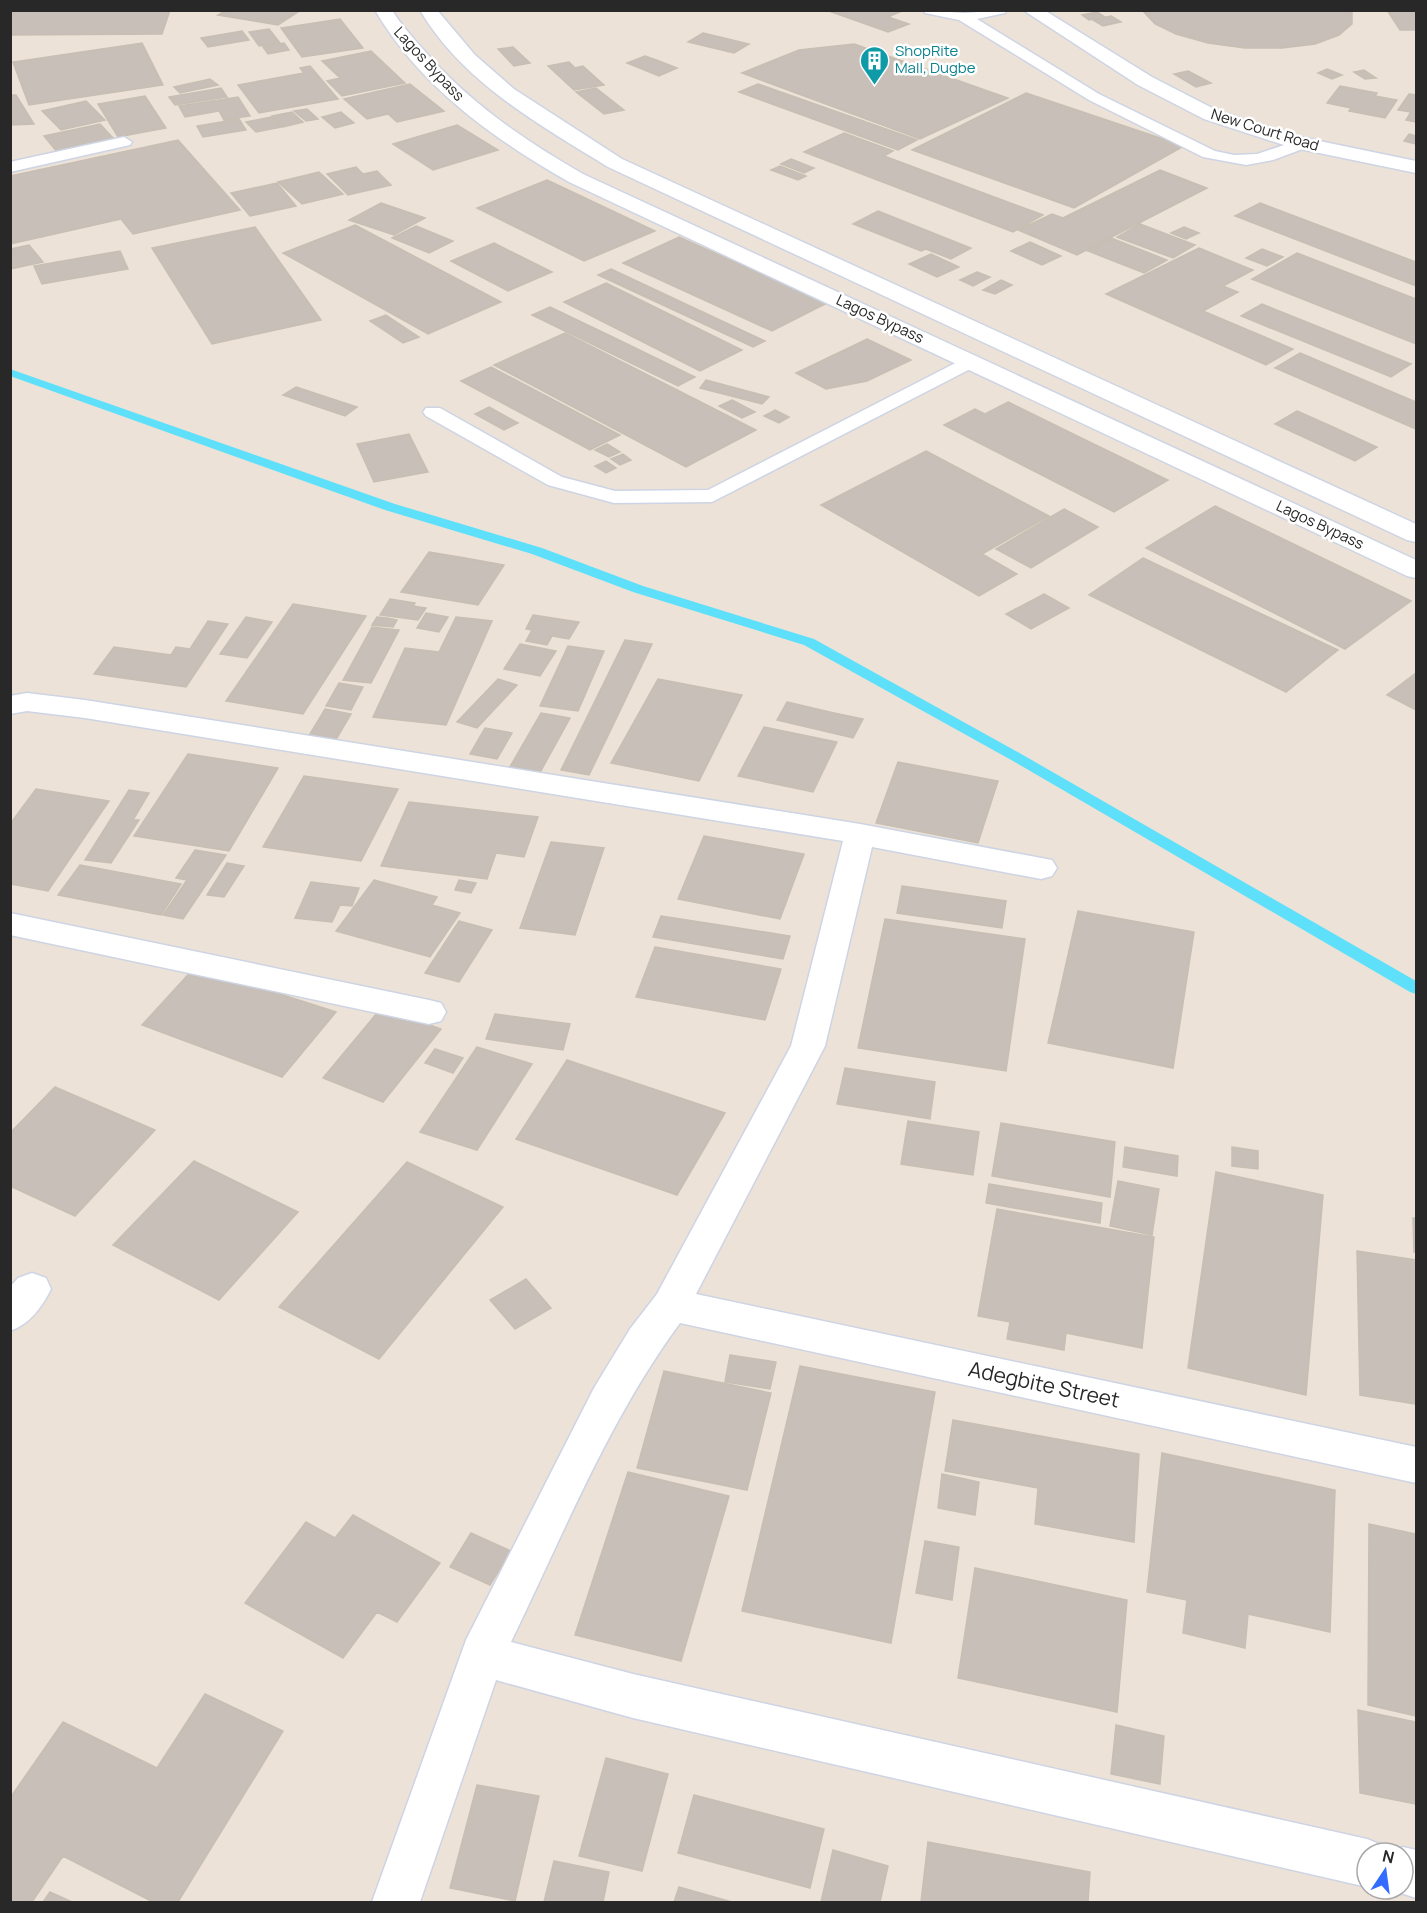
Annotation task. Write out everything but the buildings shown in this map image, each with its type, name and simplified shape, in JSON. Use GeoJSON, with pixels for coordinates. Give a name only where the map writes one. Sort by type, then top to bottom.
{"type":"FeatureCollection","features":[{"type":"Feature","properties":{"kind":"street","name":"Lagos Bypass"},"geometry":{"type":"LineString","coordinates":[[383,10],[434,73],[457,96],[537,156],[576,178],[1416,570]]}},
{"type":"Feature","properties":{"kind":"street","name":"Lagos Bypass"},"geometry":{"type":"LineString","coordinates":[[428,10],[462,53],[516,101],[556,129],[615,163],[1416,534]]}},
{"type":"Feature","properties":{"kind":"street","name":"New Court Road"},"geometry":{"type":"LineString","coordinates":[[1031,10],[1184,103],[1232,123],[1302,144],[1416,167]]}},
{"type":"Feature","properties":{"kind":"street"},"geometry":{"type":"LineString","coordinates":[[576,178],[615,163]]}},
{"type":"Feature","properties":{"kind":"street"},"geometry":{"type":"LineString","coordinates":[[11,705],[27,702],[85,709],[860,834],[1041,868]]}},
{"type":"Feature","properties":{"kind":"street"},"geometry":{"type":"LineString","coordinates":[[396,1902],[482,1655],[608,1400],[644,1341],[671,1305],[808,1046],[860,834]]}},
{"type":"Feature","properties":{"kind":"street"},"geometry":{"type":"LineString","coordinates":[[10,924],[429,1012]]}},
{"type":"Feature","properties":{"kind":"street","name":"Adegbite Street"},"geometry":{"type":"LineString","coordinates":[[671,1305],[1416,1465]]}},
{"type":"Feature","properties":{"kind":"street"},"geometry":{"type":"LineString","coordinates":[[482,1655],[633,1696],[1355,1860]]}},
{"type":"Feature","properties":{"kind":"lane"},"geometry":{"type":"LineString","coordinates":[[930,10],[964,16],[1000,10]]}},
{"type":"Feature","properties":{"kind":"lane"},"geometry":{"type":"LineString","coordinates":[[964,16],[1094,97],[1209,154],[1220,158],[1253,160],[1267,158],[1302,144]]}},
{"type":"Feature","properties":{"kind":"lane"},"geometry":{"type":"LineString","coordinates":[[10,167],[124,142]]}},
{"type":"Feature","properties":{"kind":"lane"},"geometry":{"type":"LineString","coordinates":[[433,412],[555,481],[614,497],[711,496],[971,361]]}},
{"type":"Feature","properties":{"kind":"waterway"},"geometry":{"type":"LineString","coordinates":[[10,372],[390,507],[537,551],[638,589],[809,642],[1018,758],[1416,988]]}},
{"type":"Feature","properties":{"kind":"place","name":"ShopRite Mall, Dugbe"},"geometry":{"type":"Point","coordinates":[874,86]}}]}
